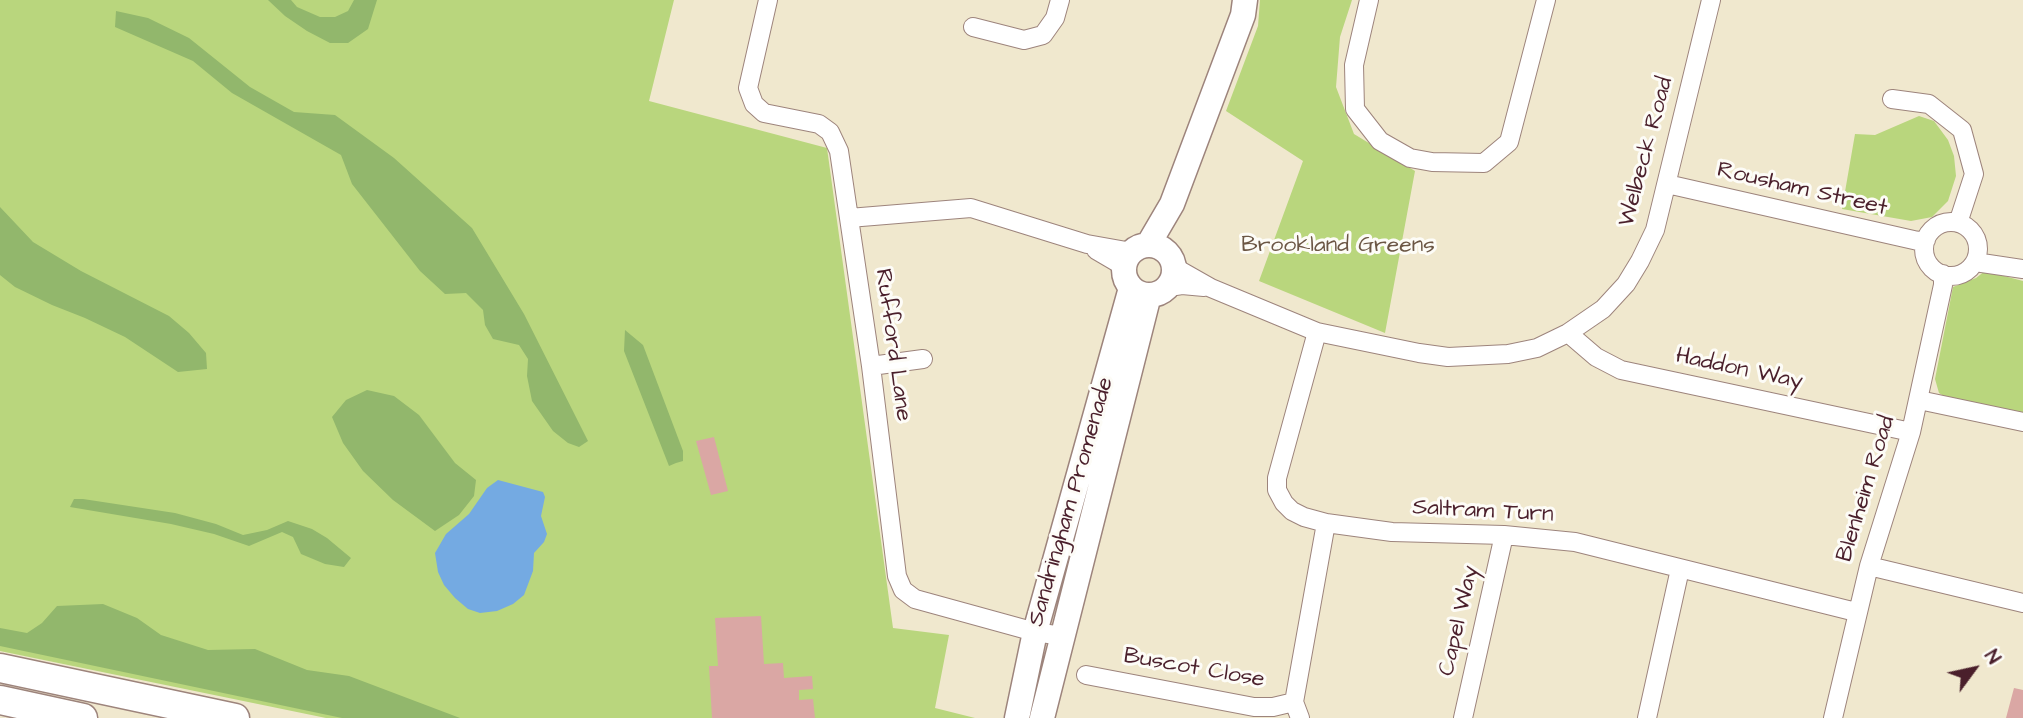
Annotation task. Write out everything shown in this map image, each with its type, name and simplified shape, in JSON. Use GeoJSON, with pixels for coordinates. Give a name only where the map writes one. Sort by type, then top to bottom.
{"type":"FeatureCollection","features":[{"type":"Feature","properties":{"kind":"main road"},"geometry":{"type":"LineString","coordinates":[[0,668],[235,718]]}},
{"type":"Feature","properties":{"kind":"main road"},"geometry":{"type":"LineString","coordinates":[[0,700],[83,718]]}},
{"type":"Feature","properties":{"kind":"street","name":"Rufford Lane"},"geometry":{"type":"LineString","coordinates":[[768,0],[748,88],[754,104],[764,113],[819,124],[830,132],[839,151],[871,366],[897,576],[903,590],[915,599],[1035,632],[1062,636]]}},
{"type":"Feature","properties":{"kind":"street"},"geometry":{"type":"LineString","coordinates":[[973,27],[1024,40],[1044,35],[1055,18],[1060,0]]}},
{"type":"Feature","properties":{"kind":"street","name":"Sandringham Promenade"},"geometry":{"type":"LineString","coordinates":[[1017,718],[1035,632],[1149,269],[1243,15],[1245,0]]}},
{"type":"Feature","properties":{"kind":"street"},"geometry":{"type":"LineString","coordinates":[[1369,0],[1354,65],[1355,109],[1380,141],[1410,158],[1432,162],[1484,163],[1509,142],[1546,0]]}},
{"type":"Feature","properties":{"kind":"street","name":"Welbeck Road"},"geometry":{"type":"LineString","coordinates":[[849,218],[971,208],[1087,244],[1149,269],[1211,288],[1317,332],[1448,357],[1508,354],[1537,348],[1603,309],[1626,284],[1640,261],[1655,230],[1712,0]]}},
{"type":"Feature","properties":{"kind":"street"},"geometry":{"type":"LineString","coordinates":[[1892,99],[1929,104],[1962,130],[1975,174],[1958,223]]}},
{"type":"Feature","properties":{"kind":"street","name":"Rousham Street"},"geometry":{"type":"LineString","coordinates":[[1667,184],[1918,241],[1926,240]]}},
{"type":"Feature","properties":{"kind":"street"},"geometry":{"type":"LineString","coordinates":[[1942,223],[1958,223],[1972,231],[1976,238],[1978,254],[1975,262],[1965,272],[1950,276],[1930,265],[1926,257],[1926,240],[1929,233],[1942,223]]}},
{"type":"Feature","properties":{"kind":"street"},"geometry":{"type":"LineString","coordinates":[[1975,262],[2023,269]]}},
{"type":"Feature","properties":{"kind":"street","name":"Sandringham Promenade"},"geometry":{"type":"LineString","coordinates":[[1042,718],[1149,269]]}},
{"type":"Feature","properties":{"kind":"street","name":"Blenheim Road"},"geometry":{"type":"LineString","coordinates":[[1833,718],[1868,566],[1919,400],[1943,274]]}},
{"type":"Feature","properties":{"kind":"street","name":"Saltram Turn"},"geometry":{"type":"LineString","coordinates":[[1317,332],[1277,478],[1277,490],[1292,511],[1326,523],[1392,532],[1504,535],[1575,542],[1856,612]]}},
{"type":"Feature","properties":{"kind":"street","name":"Haddon Way"},"geometry":{"type":"LineString","coordinates":[[1568,332],[1596,357],[1620,370],[1911,432]]}},
{"type":"Feature","properties":{"kind":"street"},"geometry":{"type":"LineString","coordinates":[[871,366],[923,359]]}},
{"type":"Feature","properties":{"kind":"street"},"geometry":{"type":"LineString","coordinates":[[1919,400],[2023,422]]}},
{"type":"Feature","properties":{"kind":"street"},"geometry":{"type":"LineString","coordinates":[[1297,710],[1326,523]]}},
{"type":"Feature","properties":{"kind":"street","name":"Capel Way"},"geometry":{"type":"LineString","coordinates":[[1463,718],[1504,535]]}},
{"type":"Feature","properties":{"kind":"street"},"geometry":{"type":"LineString","coordinates":[[1868,566],[2023,603]]}},
{"type":"Feature","properties":{"kind":"street"},"geometry":{"type":"LineString","coordinates":[[1647,718],[1681,569]]}},
{"type":"Feature","properties":{"kind":"street","name":"Buscot Close"},"geometry":{"type":"LineString","coordinates":[[1086,675],[1254,707],[1297,710]]}},
{"type":"Feature","properties":{"kind":"green space"},"geometry":{"type":"Polygon","coordinates":[[[0,0],[674,0],[649,101],[827,148],[893,628],[949,635],[935,708],[975,718],[326,718],[0,651],[0,0]]]}},
{"type":"Feature","properties":{"kind":"green space"},"geometry":{"type":"Polygon","coordinates":[[[268,0],[291,0],[297,7],[320,17],[335,17],[348,11],[354,0],[377,0],[368,29],[348,43],[330,43],[285,16],[268,0]]]}},
{"type":"Feature","properties":{"kind":"green space","name":"Brookland Greens"},"geometry":{"type":"Polygon","coordinates":[[[1260,0],[1352,0],[1340,37],[1336,87],[1354,134],[1415,171],[1385,333],[1259,281],[1303,161],[1226,111],[1258,26],[1260,0]]]}},
{"type":"Feature","properties":{"kind":"green space"},"geometry":{"type":"Polygon","coordinates":[[[116,11],[148,18],[189,38],[250,87],[294,112],[335,115],[394,158],[472,228],[524,314],[588,441],[579,447],[568,443],[553,431],[532,401],[527,376],[528,359],[519,345],[493,339],[485,325],[483,310],[466,293],[445,294],[420,271],[352,184],[341,155],[232,93],[193,61],[115,27],[116,11]]]}},
{"type":"Feature","properties":{"kind":"green space"},"geometry":{"type":"Polygon","coordinates":[[[1919,116],[1934,121],[1948,140],[1954,156],[1956,176],[1948,201],[1932,217],[1911,221],[1842,209],[1855,134],[1875,135],[1919,116]]]}},
{"type":"Feature","properties":{"kind":"green space"},"geometry":{"type":"Polygon","coordinates":[[[0,207],[33,242],[81,271],[169,316],[189,333],[206,353],[207,369],[178,372],[125,337],[15,287],[0,275],[0,207]]]}},
{"type":"Feature","properties":{"kind":"green space"},"geometry":{"type":"Polygon","coordinates":[[[1985,271],[2023,281],[2023,415],[1950,400],[1939,393],[1935,379],[1953,287],[1976,278],[1985,271]]]}},
{"type":"Feature","properties":{"kind":"green space"},"geometry":{"type":"Polygon","coordinates":[[[625,330],[643,345],[683,451],[683,461],[669,466],[624,351],[625,330]]]}},
{"type":"Feature","properties":{"kind":"green space"},"geometry":{"type":"Polygon","coordinates":[[[367,390],[394,396],[419,415],[455,463],[476,480],[474,496],[459,515],[435,531],[393,500],[363,471],[343,443],[332,417],[346,400],[367,390]]]}},
{"type":"Feature","properties":{"kind":"green space"},"geometry":{"type":"Polygon","coordinates":[[[74,499],[175,513],[216,524],[243,535],[267,530],[288,521],[312,529],[351,558],[344,567],[325,564],[301,554],[293,537],[282,532],[249,546],[171,524],[70,507],[74,499]]]}},
{"type":"Feature","properties":{"kind":"green space"},"geometry":{"type":"Polygon","coordinates":[[[103,604],[137,618],[161,635],[208,650],[255,649],[307,670],[349,676],[460,718],[342,718],[0,646],[0,628],[27,633],[42,623],[57,606],[103,604]]]}},
{"type":"Feature","properties":{"kind":"water"},"geometry":{"type":"Polygon","coordinates":[[[498,480],[543,492],[545,497],[541,516],[547,534],[534,553],[533,571],[524,595],[513,604],[497,611],[480,613],[468,609],[444,585],[438,572],[435,553],[446,534],[469,514],[487,488],[498,480]]]}},
{"type":"Feature","properties":{"kind":"building"},"geometry":{"type":"Polygon","coordinates":[[[714,437],[728,491],[711,495],[696,441],[714,437]]]}},
{"type":"Feature","properties":{"kind":"building"},"geometry":{"type":"Polygon","coordinates":[[[761,616],[764,664],[783,663],[784,678],[812,676],[813,689],[799,690],[799,700],[813,699],[815,718],[712,718],[709,666],[718,666],[715,618],[761,616]]]}},
{"type":"Feature","properties":{"kind":"building"},"geometry":{"type":"Polygon","coordinates":[[[2014,688],[2023,690],[2023,718],[2006,718],[2014,688]]]}}]}
